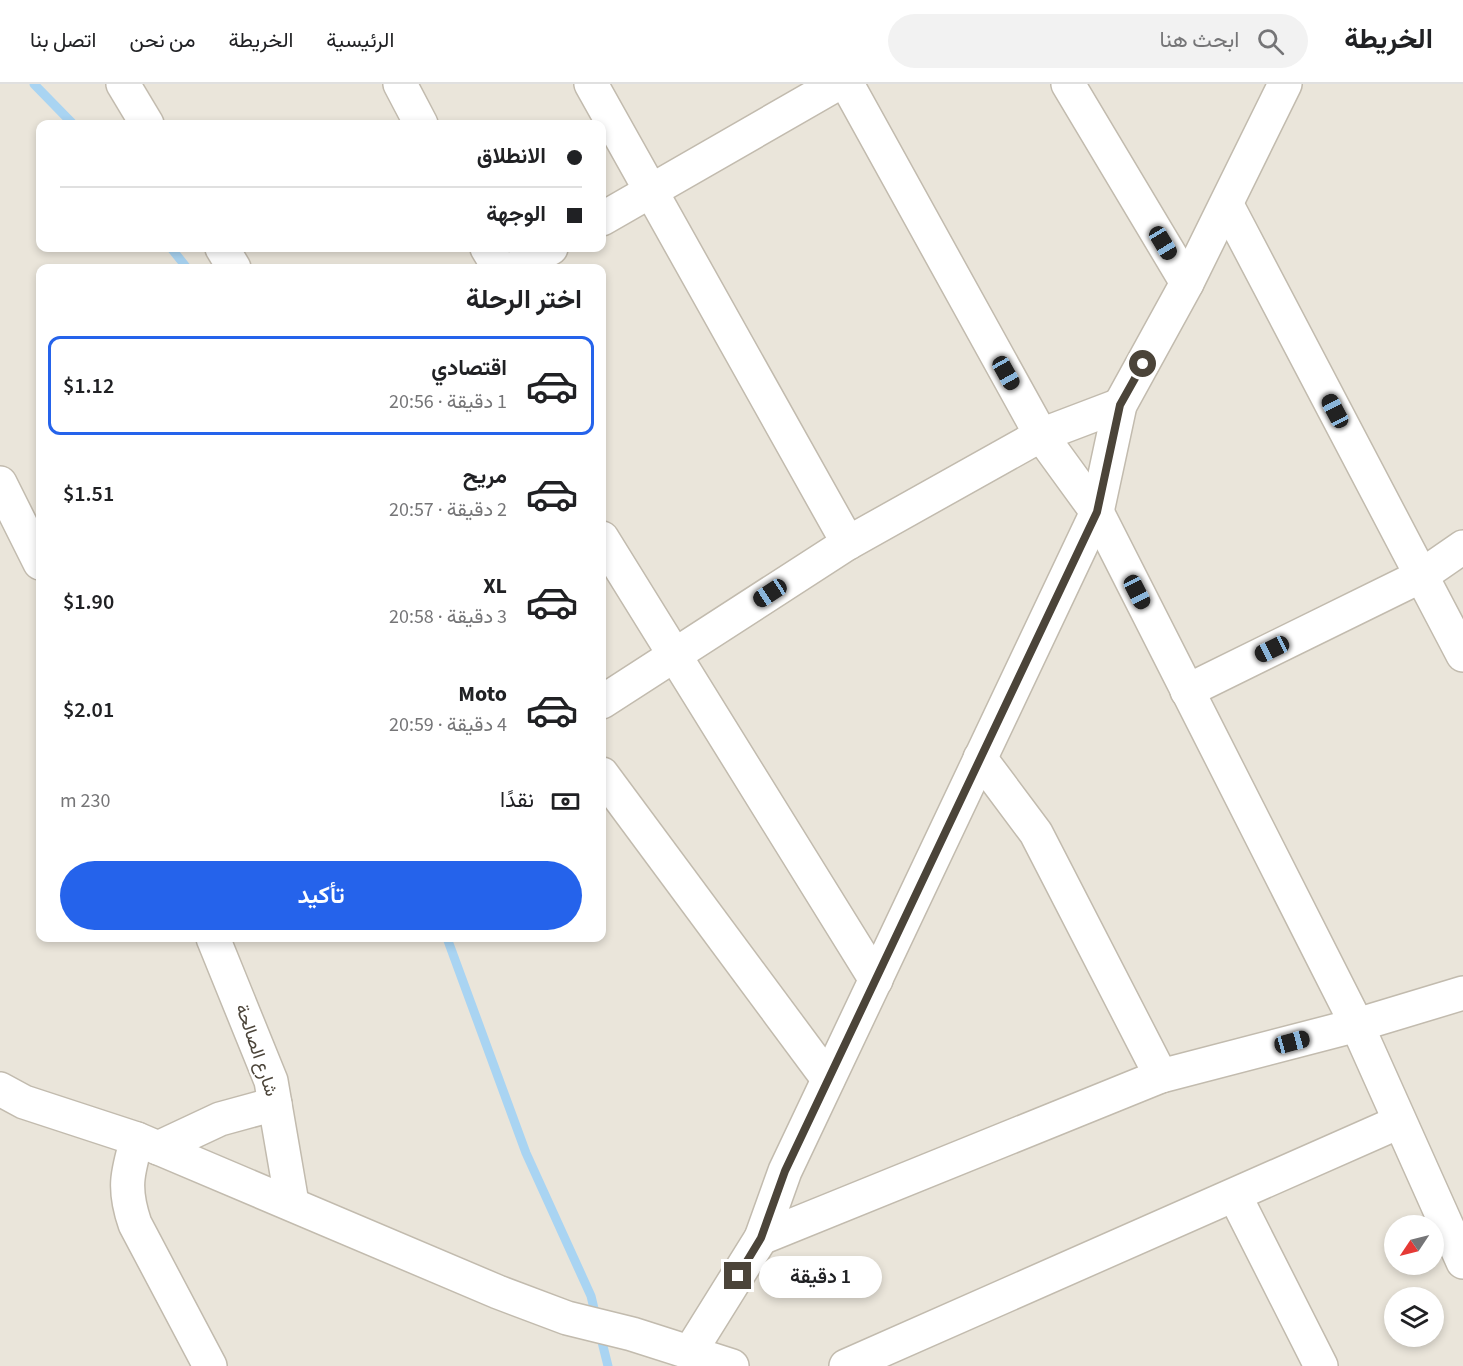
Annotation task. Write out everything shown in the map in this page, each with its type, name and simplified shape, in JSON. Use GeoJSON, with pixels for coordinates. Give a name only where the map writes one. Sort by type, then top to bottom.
{"type":"FeatureCollection","features":[{"type":"Feature","properties":{"kind":"street"},"geometry":{"type":"LineString","coordinates":[[123,84],[145,120]]}},
{"type":"Feature","properties":{"kind":"street"},"geometry":{"type":"LineString","coordinates":[[400,84],[419,120]]}},
{"type":"Feature","properties":{"kind":"street"},"geometry":{"type":"LineString","coordinates":[[591,84],[848,543]]}},
{"type":"Feature","properties":{"kind":"street"},"geometry":{"type":"LineString","coordinates":[[606,217],[837,84]]}},
{"type":"Feature","properties":{"kind":"street"},"geometry":{"type":"LineString","coordinates":[[847,84],[1041,435],[1097,512],[1357,1025],[1463,1262]]}},
{"type":"Feature","properties":{"kind":"street"},"geometry":{"type":"LineString","coordinates":[[1068,84],[1187,283]]}},
{"type":"Feature","properties":{"kind":"street"},"geometry":{"type":"LineString","coordinates":[[690,1352],[761,1238],[785,1171],[1097,512],[1120,405],[1187,283],[1285,84]]}},
{"type":"Feature","properties":{"kind":"street"},"geometry":{"type":"LineString","coordinates":[[1227,205],[1463,655]]}},
{"type":"Feature","properties":{"kind":"street"},"geometry":{"type":"LineString","coordinates":[[521,264],[544,252]]}},
{"type":"Feature","properties":{"kind":"street"},"geometry":{"type":"LineString","coordinates":[[606,699],[848,543],[1041,435],[1120,405]]}},
{"type":"Feature","properties":{"kind":"street"},"geometry":{"type":"LineString","coordinates":[[0,483],[36,555]]}},
{"type":"Feature","properties":{"kind":"street"},"geometry":{"type":"LineString","coordinates":[[606,544],[876,980]]}},
{"type":"Feature","properties":{"kind":"street"},"geometry":{"type":"LineString","coordinates":[[1187,691],[1421,576],[1463,547]]}},
{"type":"Feature","properties":{"kind":"street"},"geometry":{"type":"LineString","coordinates":[[980,758],[1036,833],[1161,1076]]}},
{"type":"Feature","properties":{"kind":"street"},"geometry":{"type":"LineString","coordinates":[[606,779],[828,1079]]}},
{"type":"Feature","properties":{"kind":"street","name":"شارع الصالحة"},"geometry":{"type":"LineString","coordinates":[[215,942],[264,1060],[275,1104],[292,1203]]}},
{"type":"Feature","properties":{"kind":"street"},"geometry":{"type":"LineString","coordinates":[[761,1238],[1161,1076],[1357,1025],[1463,993]]}},
{"type":"Feature","properties":{"kind":"street"},"geometry":{"type":"LineString","coordinates":[[0,1089],[24,1102],[148,1143],[498,1292],[567,1318],[632,1334],[732,1366]]}},
{"type":"Feature","properties":{"kind":"street"},"geometry":{"type":"LineString","coordinates":[[210,1366],[135,1224],[127,1202],[126,1178],[148,1143],[220,1119],[275,1104]]}},
{"type":"Feature","properties":{"kind":"street"},"geometry":{"type":"LineString","coordinates":[[846,1366],[1236,1196],[1399,1122]]}},
{"type":"Feature","properties":{"kind":"street"},"geometry":{"type":"LineString","coordinates":[[1236,1196],[1321,1366]]}},
{"type":"Feature","properties":{"kind":"shaded area"},"geometry":{"type":"Polygon","coordinates":[[[0,84],[1463,84],[1463,1366],[0,1366],[0,84]]]}},
{"type":"Feature","properties":{"kind":"waterway"},"geometry":{"type":"LineString","coordinates":[[34,84],[69,120]]}},
{"type":"Feature","properties":{"kind":"waterway"},"geometry":{"type":"LineString","coordinates":[[174,252],[184,264]]}},
{"type":"Feature","properties":{"kind":"waterway"},"geometry":{"type":"LineString","coordinates":[[448,942],[526,1153],[591,1296],[596,1317]]}},
{"type":"Feature","properties":{"kind":"waterway"},"geometry":{"type":"LineString","coordinates":[[600,1334],[608,1366]]}},
{"type":"Feature","properties":{"kind":"route"},"geometry":{"type":"LineString","coordinates":[[738,1276],[761,1238],[785,1171],[1027,655],[1097,512],[1120,405],[1143,364]]}}]}
